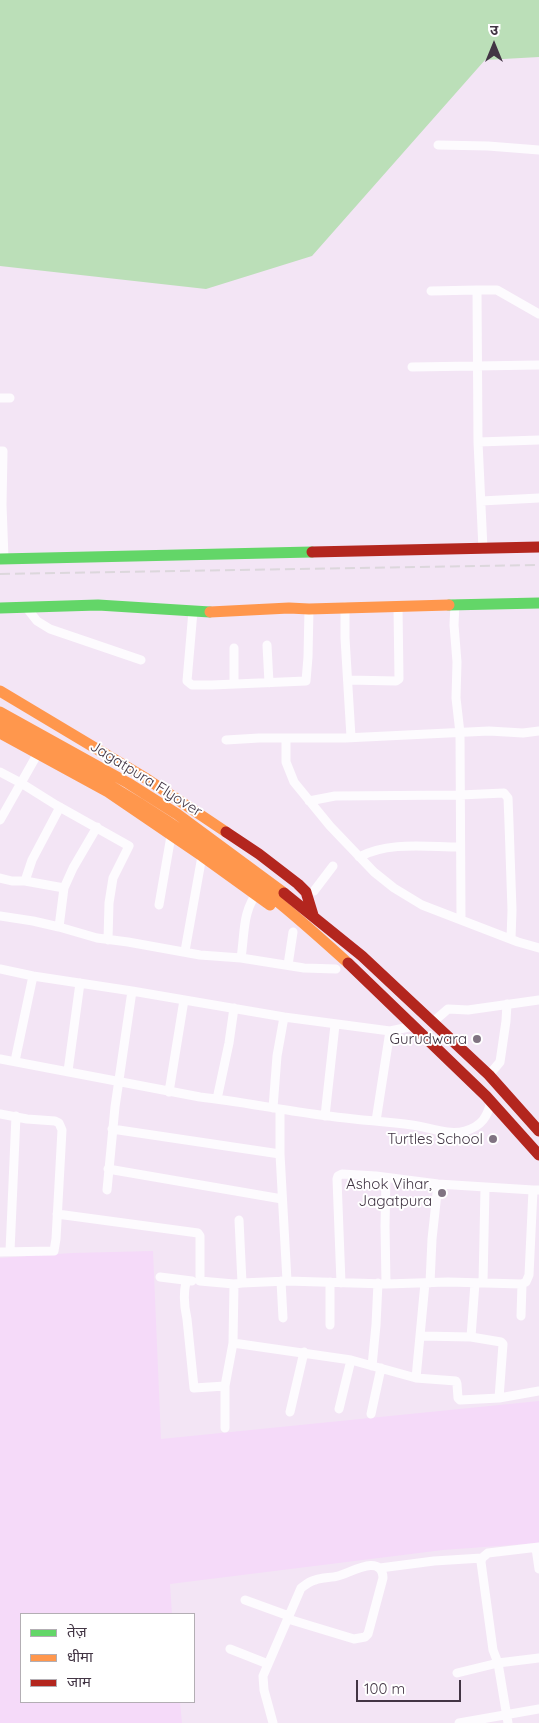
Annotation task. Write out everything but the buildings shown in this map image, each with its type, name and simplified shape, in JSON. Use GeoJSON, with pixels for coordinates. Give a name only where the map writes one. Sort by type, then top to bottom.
{"type":"FeatureCollection","features":[{"type":"Feature","properties":{"kind":"main road"},"geometry":{"type":"LineString","coordinates":[[2,559],[539,547]]}},
{"type":"Feature","properties":{"kind":"main road"},"geometry":{"type":"LineString","coordinates":[[0,608],[98,605],[214,612],[289,608],[539,603]]}},
{"type":"Feature","properties":{"kind":"main road"},"geometry":{"type":"LineString","coordinates":[[0,691],[147,779],[240,840],[287,875],[306,892],[313,915]]}},
{"type":"Feature","properties":{"kind":"main road","name":"Jagatpura Flyover"},"geometry":{"type":"LineString","coordinates":[[0,712],[128,783],[177,814],[262,888]]}},
{"type":"Feature","properties":{"kind":"main road","name":"Jagatpura Flyover"},"geometry":{"type":"LineString","coordinates":[[0,723],[89,771],[224,854]]}},
{"type":"Feature","properties":{"kind":"main road"},"geometry":{"type":"LineString","coordinates":[[0,733],[108,792],[202,856],[313,915],[362,956],[489,1075],[539,1131]]}},
{"type":"Feature","properties":{"kind":"main road"},"geometry":{"type":"LineString","coordinates":[[262,888],[287,875]]}},
{"type":"Feature","properties":{"kind":"main road"},"geometry":{"type":"LineString","coordinates":[[262,888],[354,968],[491,1102],[539,1154]]}},
{"type":"Feature","properties":{"kind":"street"},"geometry":{"type":"LineString","coordinates":[[438,145],[539,150]]}},
{"type":"Feature","properties":{"kind":"street"},"geometry":{"type":"LineString","coordinates":[[477,290],[478,442],[483,549]]}},
{"type":"Feature","properties":{"kind":"street"},"geometry":{"type":"LineString","coordinates":[[431,291],[497,290],[539,314]]}},
{"type":"Feature","properties":{"kind":"street"},"geometry":{"type":"LineString","coordinates":[[412,367],[539,365]]}},
{"type":"Feature","properties":{"kind":"street"},"geometry":{"type":"LineString","coordinates":[[478,442],[539,440]]}},
{"type":"Feature","properties":{"kind":"street"},"geometry":{"type":"LineString","coordinates":[[0,451],[3,451],[2,559]]}},
{"type":"Feature","properties":{"kind":"street"},"geometry":{"type":"LineString","coordinates":[[481,501],[539,498]]}},
{"type":"Feature","properties":{"kind":"street"},"geometry":{"type":"LineString","coordinates":[[454,604],[457,662],[456,698],[460,732],[461,919]]}},
{"type":"Feature","properties":{"kind":"street"},"geometry":{"type":"LineString","coordinates":[[26,607],[37,621],[50,629],[141,660]]}},
{"type":"Feature","properties":{"kind":"street"},"geometry":{"type":"LineString","coordinates":[[345,607],[351,737]]}},
{"type":"Feature","properties":{"kind":"street"},"geometry":{"type":"LineString","coordinates":[[348,680],[396,681],[399,679],[398,607]]}},
{"type":"Feature","properties":{"kind":"street"},"geometry":{"type":"LineString","coordinates":[[193,610],[187,681],[192,685],[304,682],[307,680],[309,609]]}},
{"type":"Feature","properties":{"kind":"street"},"geometry":{"type":"LineString","coordinates":[[267,645],[268,683]]}},
{"type":"Feature","properties":{"kind":"street"},"geometry":{"type":"LineString","coordinates":[[234,648],[234,684]]}},
{"type":"Feature","properties":{"kind":"street"},"geometry":{"type":"LineString","coordinates":[[226,740],[539,731]]}},
{"type":"Feature","properties":{"kind":"street"},"geometry":{"type":"LineString","coordinates":[[286,738],[286,762],[294,782],[359,857],[394,888],[422,905],[539,948]]}},
{"type":"Feature","properties":{"kind":"street"},"geometry":{"type":"LineString","coordinates":[[0,820],[38,753]]}},
{"type":"Feature","properties":{"kind":"street"},"geometry":{"type":"LineString","coordinates":[[0,772],[129,846],[113,878],[109,903],[108,940]]}},
{"type":"Feature","properties":{"kind":"street"},"geometry":{"type":"LineString","coordinates":[[309,801],[335,796],[504,793],[508,798],[512,910],[511,939]]}},
{"type":"Feature","properties":{"kind":"street"},"geometry":{"type":"LineString","coordinates":[[25,881],[32,860],[60,808]]}},
{"type":"Feature","properties":{"kind":"street"},"geometry":{"type":"LineString","coordinates":[[59,927],[64,888],[73,868],[97,827]]}},
{"type":"Feature","properties":{"kind":"street"},"geometry":{"type":"LineString","coordinates":[[159,905],[171,836]]}},
{"type":"Feature","properties":{"kind":"street"},"geometry":{"type":"LineString","coordinates":[[359,857],[368,852],[396,847],[460,847]]}},
{"type":"Feature","properties":{"kind":"street"},"geometry":{"type":"LineString","coordinates":[[185,951],[202,856]]}},
{"type":"Feature","properties":{"kind":"street"},"geometry":{"type":"LineString","coordinates":[[314,891],[333,866]]}},
{"type":"Feature","properties":{"kind":"street"},"geometry":{"type":"LineString","coordinates":[[0,878],[64,888]]}},
{"type":"Feature","properties":{"kind":"street"},"geometry":{"type":"LineString","coordinates":[[241,958],[244,920],[251,900],[262,888]]}},
{"type":"Feature","properties":{"kind":"street"},"geometry":{"type":"LineString","coordinates":[[0,916],[33,921],[97,938],[185,951],[200,955],[241,958],[318,969],[336,969]]}},
{"type":"Feature","properties":{"kind":"street"},"geometry":{"type":"LineString","coordinates":[[288,965],[293,932]]}},
{"type":"Feature","properties":{"kind":"street"},"geometry":{"type":"LineString","coordinates":[[0,969],[335,1025],[390,1031],[414,1026]]}},
{"type":"Feature","properties":{"kind":"street"},"geometry":{"type":"LineString","coordinates":[[15,1061],[33,976]]}},
{"type":"Feature","properties":{"kind":"street"},"geometry":{"type":"LineString","coordinates":[[68,1072],[80,983]]}},
{"type":"Feature","properties":{"kind":"street"},"geometry":{"type":"LineString","coordinates":[[107,1190],[112,1130],[132,991]]}},
{"type":"Feature","properties":{"kind":"street"},"geometry":{"type":"LineString","coordinates":[[169,1092],[184,1000]]}},
{"type":"Feature","properties":{"kind":"street"},"geometry":{"type":"LineString","coordinates":[[433,1022],[448,1009],[468,1010],[539,1000]]}},
{"type":"Feature","properties":{"kind":"street"},"geometry":{"type":"LineString","coordinates":[[489,1075],[500,1062],[507,1004]]}},
{"type":"Feature","properties":{"kind":"street"},"geometry":{"type":"LineString","coordinates":[[218,1099],[234,1008]]}},
{"type":"Feature","properties":{"kind":"street"},"geometry":{"type":"LineString","coordinates":[[283,1318],[282,1199],[276,1109],[277,1056],[284,1017]]}},
{"type":"Feature","properties":{"kind":"street"},"geometry":{"type":"LineString","coordinates":[[325,1116],[335,1025]]}},
{"type":"Feature","properties":{"kind":"street"},"geometry":{"type":"LineString","coordinates":[[376,1121],[390,1031]]}},
{"type":"Feature","properties":{"kind":"street"},"geometry":{"type":"LineString","coordinates":[[0,1059],[169,1092],[325,1116],[414,1125],[442,1131],[464,1132],[476,1126],[488,1116],[491,1102]]}},
{"type":"Feature","properties":{"kind":"street"},"geometry":{"type":"LineString","coordinates":[[0,1114],[55,1121],[61,1126],[54,1251],[0,1252]]}},
{"type":"Feature","properties":{"kind":"street"},"geometry":{"type":"LineString","coordinates":[[10,1251],[16,1116]]}},
{"type":"Feature","properties":{"kind":"street"},"geometry":{"type":"LineString","coordinates":[[112,1130],[280,1154]]}},
{"type":"Feature","properties":{"kind":"street"},"geometry":{"type":"LineString","coordinates":[[108,1169],[282,1199]]}},
{"type":"Feature","properties":{"kind":"street"},"geometry":{"type":"LineString","coordinates":[[160,1277],[186,1282],[238,1283],[284,1281],[330,1282],[341,1283],[382,1284],[522,1284],[526,1282],[529,1275],[536,1190],[485,1188],[344,1174],[338,1176],[337,1203],[341,1283]]}},
{"type":"Feature","properties":{"kind":"street"},"geometry":{"type":"LineString","coordinates":[[371,1414],[376,1367],[376,1325],[382,1284],[386,1178]]}},
{"type":"Feature","properties":{"kind":"street"},"geometry":{"type":"LineString","coordinates":[[416,1378],[438,1184]]}},
{"type":"Feature","properties":{"kind":"street"},"geometry":{"type":"LineString","coordinates":[[471,1338],[479,1283],[485,1188]]}},
{"type":"Feature","properties":{"kind":"street"},"geometry":{"type":"LineString","coordinates":[[57,1214],[199,1233],[200,1281]]}},
{"type":"Feature","properties":{"kind":"street"},"geometry":{"type":"LineString","coordinates":[[225,1428],[225,1386],[233,1343],[238,1283],[239,1220]]}},
{"type":"Feature","properties":{"kind":"street"},"geometry":{"type":"LineString","coordinates":[[186,1282],[184,1308],[194,1388],[225,1386]]}},
{"type":"Feature","properties":{"kind":"street"},"geometry":{"type":"LineString","coordinates":[[330,1282],[330,1325]]}},
{"type":"Feature","properties":{"kind":"street"},"geometry":{"type":"LineString","coordinates":[[521,1316],[522,1284]]}},
{"type":"Feature","properties":{"kind":"street"},"geometry":{"type":"LineString","coordinates":[[421,1336],[499,1340],[503,1344],[499,1398]]}},
{"type":"Feature","properties":{"kind":"street"},"geometry":{"type":"LineString","coordinates":[[233,1343],[351,1360],[416,1378],[456,1381],[458,1398],[460,1400],[499,1398],[539,1391]]}},
{"type":"Feature","properties":{"kind":"street"},"geometry":{"type":"LineString","coordinates":[[290,1412],[304,1352]]}},
{"type":"Feature","properties":{"kind":"street"},"geometry":{"type":"LineString","coordinates":[[339,1409],[351,1360]]}},
{"type":"Feature","properties":{"kind":"street"},"geometry":{"type":"LineString","coordinates":[[273,1723],[264,1690],[263,1676],[301,1588],[315,1580],[338,1576],[372,1565],[380,1568],[434,1561],[482,1558],[488,1553],[538,1548],[539,1569]]}},
{"type":"Feature","properties":{"kind":"street"},"geometry":{"type":"LineString","coordinates":[[482,1558],[493,1650],[498,1663],[508,1719]]}},
{"type":"Feature","properties":{"kind":"street"},"geometry":{"type":"LineString","coordinates":[[245,1600],[354,1639],[365,1637],[368,1634],[383,1578],[383,1571],[380,1568]]}},
{"type":"Feature","properties":{"kind":"street"},"geometry":{"type":"LineString","coordinates":[[230,1649],[268,1664]]}},
{"type":"Feature","properties":{"kind":"street"},"geometry":{"type":"LineString","coordinates":[[457,1673],[498,1663],[539,1658]]}},
{"type":"Feature","properties":{"kind":"street"},"geometry":{"type":"LineString","coordinates":[[459,1723],[508,1719],[539,1709]]}},
{"type":"Feature","properties":{"kind":"shaded area"},"geometry":{"type":"Polygon","coordinates":[[[153,1251],[161,1439],[539,1401],[539,1543],[443,1550],[170,1584],[172,1613],[20,1613],[20,1703],[180,1703],[182,1723],[0,1723],[0,1258],[72,1253],[153,1251]]]}},
{"type":"Feature","properties":{"kind":"green space"},"geometry":{"type":"Polygon","coordinates":[[[0,0],[539,0],[539,57],[485,60],[312,256],[206,289],[0,266],[0,0]]]}},
{"type":"Feature","properties":{"kind":"railway"},"geometry":{"type":"LineString","coordinates":[[0,574],[539,565]]}},
{"type":"Feature","properties":{"kind":"traffic: fast"},"geometry":{"type":"LineString","coordinates":[[0,559],[312,552]]}},
{"type":"Feature","properties":{"kind":"traffic: fast"},"geometry":{"type":"LineString","coordinates":[[449,605],[539,603]]}},
{"type":"Feature","properties":{"kind":"traffic: fast"},"geometry":{"type":"LineString","coordinates":[[0,608],[98,605],[210,612]]}},
{"type":"Feature","properties":{"kind":"traffic: slow"},"geometry":{"type":"LineString","coordinates":[[210,612],[289,608],[449,605]]}},
{"type":"Feature","properties":{"kind":"traffic: slow"},"geometry":{"type":"LineString","coordinates":[[0,691],[147,779],[226,832]]}},
{"type":"Feature","properties":{"kind":"traffic: slow"},"geometry":{"type":"LineString","coordinates":[[0,712],[128,783],[177,814],[284,893]]}},
{"type":"Feature","properties":{"kind":"traffic: slow"},"geometry":{"type":"LineString","coordinates":[[0,723],[111,786],[192,838],[268,894],[348,963]]}},
{"type":"Feature","properties":{"kind":"traffic: slow"},"geometry":{"type":"LineString","coordinates":[[0,733],[108,792],[270,905]]}},
{"type":"Feature","properties":{"kind":"traffic: jam"},"geometry":{"type":"LineString","coordinates":[[312,552],[539,547]]}},
{"type":"Feature","properties":{"kind":"traffic: jam"},"geometry":{"type":"LineString","coordinates":[[226,832],[298,884],[306,892],[313,915]]}},
{"type":"Feature","properties":{"kind":"traffic: jam"},"geometry":{"type":"LineString","coordinates":[[284,893],[362,956],[489,1075],[539,1131]]}},
{"type":"Feature","properties":{"kind":"traffic: jam"},"geometry":{"type":"LineString","coordinates":[[348,963],[486,1096],[539,1155]]}},
{"type":"Feature","properties":{"kind":"place","name":"Gurudwara"},"geometry":{"type":"Point","coordinates":[477,1039]}},
{"type":"Feature","properties":{"kind":"place","name":"Turtles School"},"geometry":{"type":"Point","coordinates":[493,1139]}},
{"type":"Feature","properties":{"kind":"place","name":"Ashok Vihar, Jagatpura"},"geometry":{"type":"Point","coordinates":[442,1193]}}]}
